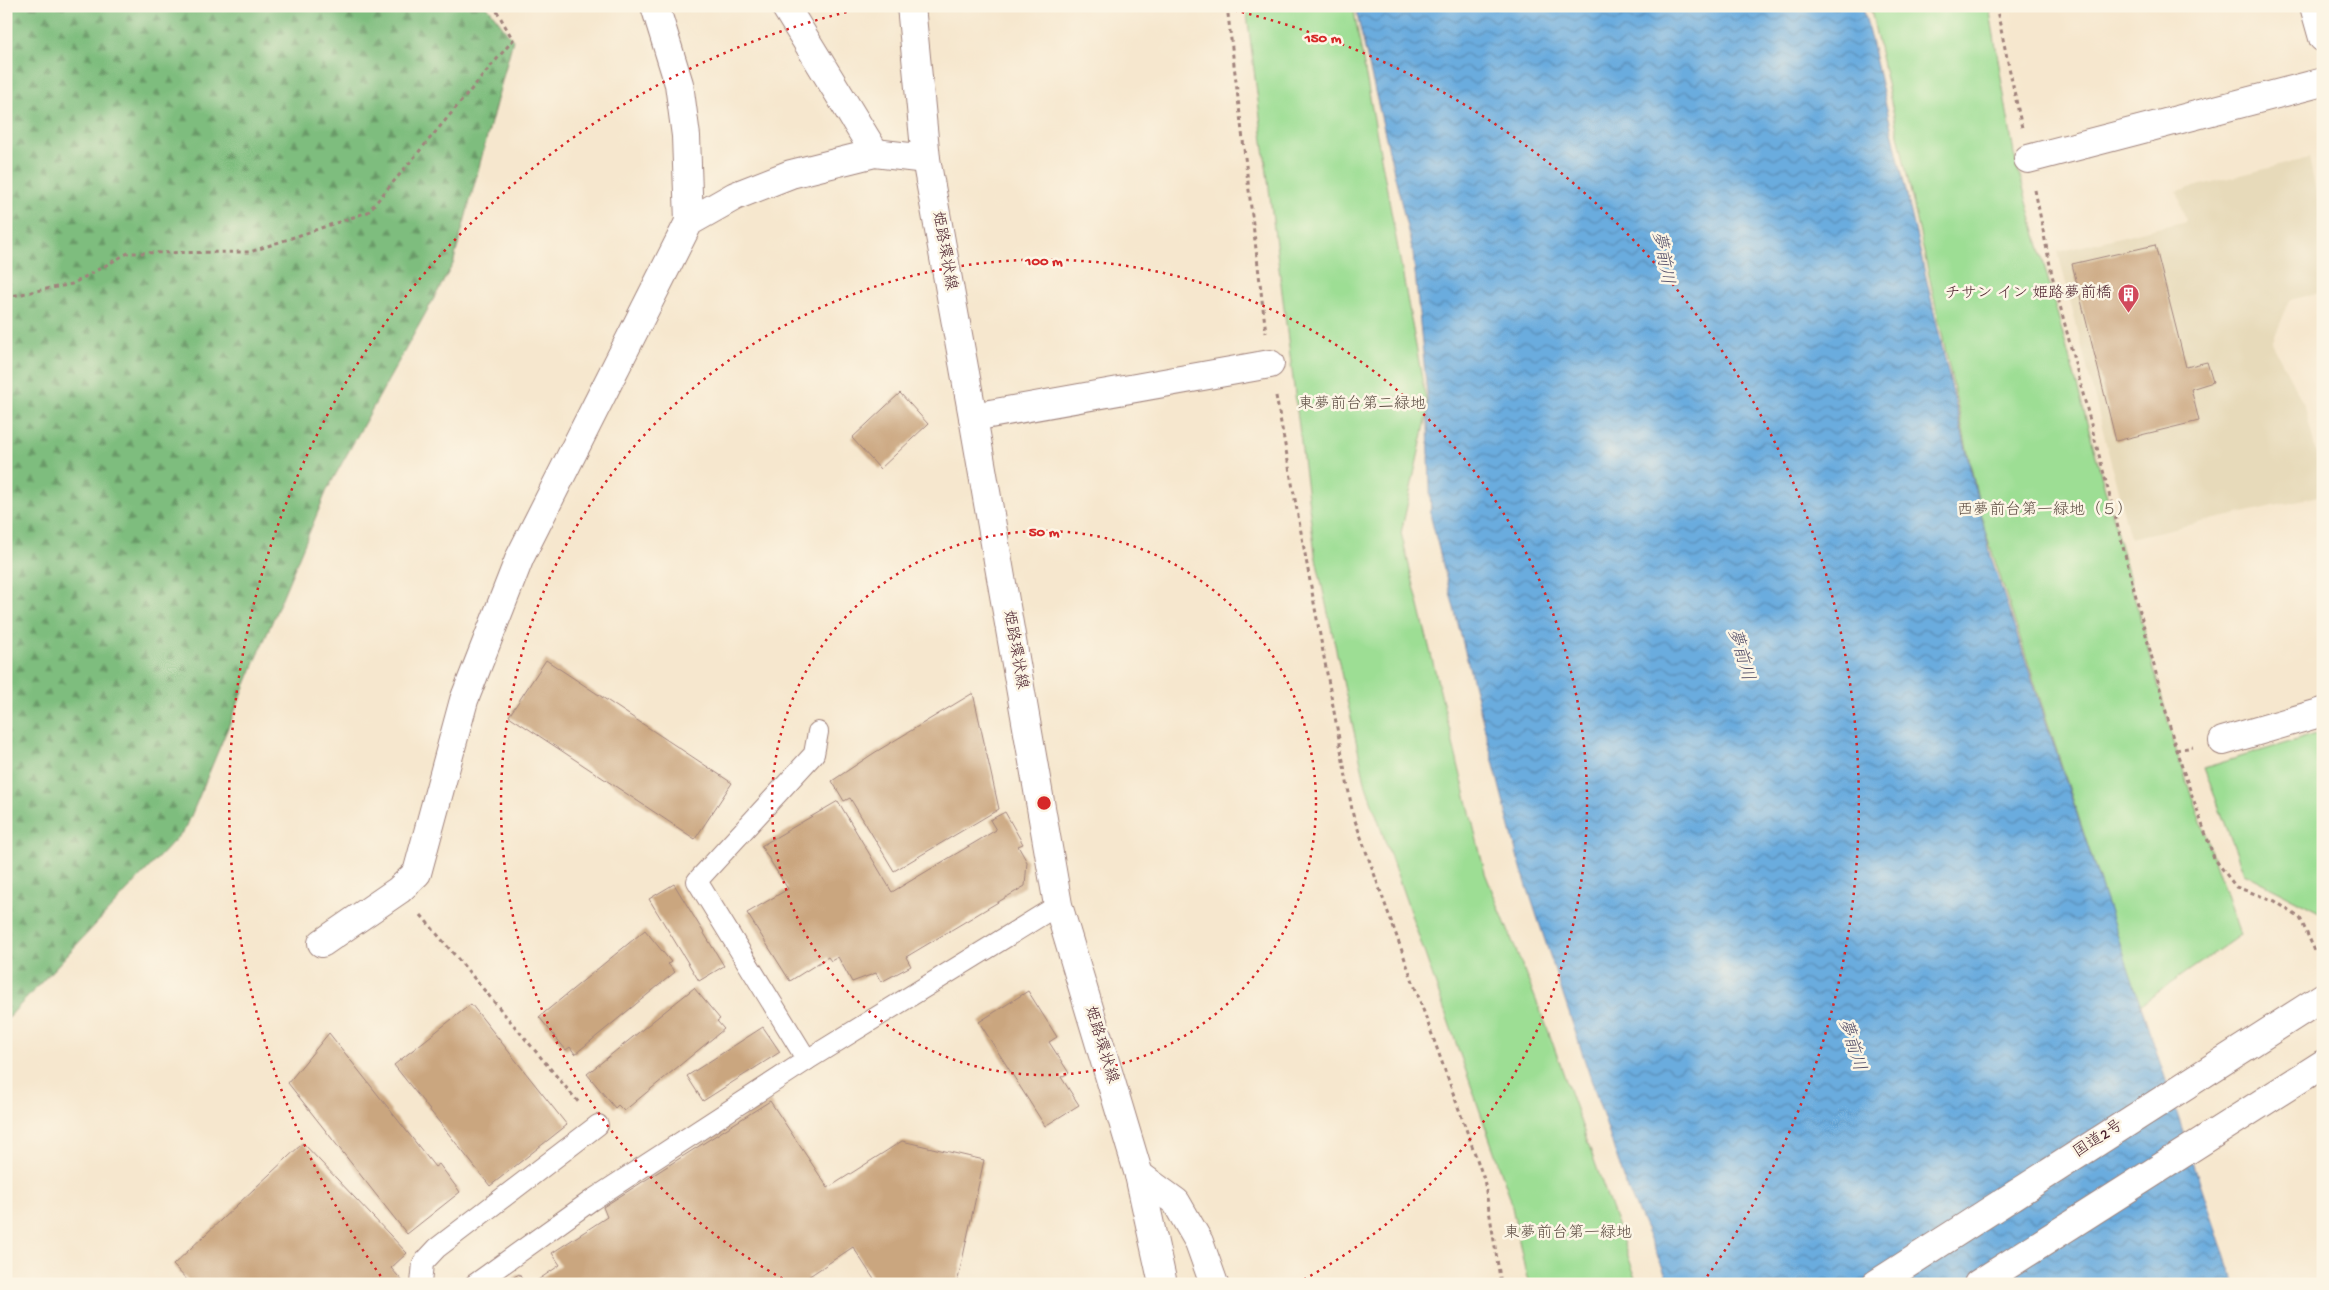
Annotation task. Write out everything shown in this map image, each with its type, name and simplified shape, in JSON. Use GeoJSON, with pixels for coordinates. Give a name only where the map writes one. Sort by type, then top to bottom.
{"type":"FeatureCollection","features":[{"type":"Feature","properties":{"kind":"main road"},"geometry":{"type":"LineString","coordinates":[[322,943],[399,890],[416,873],[464,700],[520,556],[689,222],[686,136],[679,84],[655,6]]}},
{"type":"Feature","properties":{"kind":"main road"},"geometry":{"type":"LineString","coordinates":[[785,6],[875,153]]}},
{"type":"Feature","properties":{"kind":"main road","name":"姫路環状線"},"geometry":{"type":"LineString","coordinates":[[911,6],[926,159],[1058,905],[1139,1175],[1163,1284]]}},
{"type":"Feature","properties":{"kind":"main road"},"geometry":{"type":"LineString","coordinates":[[2314,6],[2323,38]]}},
{"type":"Feature","properties":{"kind":"main road"},"geometry":{"type":"LineString","coordinates":[[2028,159],[2323,82]]}},
{"type":"Feature","properties":{"kind":"main road"},"geometry":{"type":"LineString","coordinates":[[689,222],[735,196],[791,174],[875,153],[926,159]]}},
{"type":"Feature","properties":{"kind":"main road"},"geometry":{"type":"LineString","coordinates":[[973,417],[1270,364]]}},
{"type":"Feature","properties":{"kind":"main road"},"geometry":{"type":"LineString","coordinates":[[2223,741],[2323,712]]}},
{"type":"Feature","properties":{"kind":"main road","name":"国道2号"},"geometry":{"type":"LineString","coordinates":[[1876,1284],[2312,1004]]}},
{"type":"Feature","properties":{"kind":"main road"},"geometry":{"type":"LineString","coordinates":[[1978,1284],[2322,1065]]}},
{"type":"Feature","properties":{"kind":"main road"},"geometry":{"type":"LineString","coordinates":[[1139,1175],[1176,1202],[1199,1242],[1214,1284]]}},
{"type":"Feature","properties":{"kind":"lane"},"geometry":{"type":"LineString","coordinates":[[807,1060],[697,881],[814,754],[818,732]]}},
{"type":"Feature","properties":{"kind":"lane"},"geometry":{"type":"LineString","coordinates":[[475,1284],[592,1200],[807,1060],[1058,905]]}},
{"type":"Feature","properties":{"kind":"lane"},"geometry":{"type":"LineString","coordinates":[[421,1284],[424,1263],[437,1248],[598,1125]]}},
{"type":"Feature","properties":{"kind":"path"},"geometry":{"type":"LineString","coordinates":[[6,297],[72,284],[128,253],[250,252],[368,212],[513,40],[494,6]]}},
{"type":"Feature","properties":{"kind":"path"},"geometry":{"type":"LineString","coordinates":[[1226,6],[1270,364],[1353,815],[1484,1178],[1501,1284]]}},
{"type":"Feature","properties":{"kind":"path"},"geometry":{"type":"LineString","coordinates":[[1996,6],[2052,275],[2176,750],[2214,858],[2236,887],[2275,901],[2300,918],[2315,951]]}},
{"type":"Feature","properties":{"kind":"path"},"geometry":{"type":"LineString","coordinates":[[399,890],[598,1125]]}},
{"type":"Feature","properties":{"kind":"shaded area"},"geometry":{"type":"Polygon","coordinates":[[[2309,158],[2323,225],[2323,292],[2290,300],[2272,343],[2305,407],[2323,481],[2323,495],[2130,538],[2058,252],[2186,221],[2177,191],[2309,158]]]}},
{"type":"Feature","properties":{"kind":"green space"},"geometry":{"type":"Polygon","coordinates":[[[6,6],[487,6],[513,40],[453,264],[327,490],[186,828],[6,1020],[6,6]]]}},
{"type":"Feature","properties":{"kind":"green space"},"geometry":{"type":"Polygon","coordinates":[[[1246,6],[1353,6],[1428,411],[1401,533],[1485,873],[1548,1030],[1638,1284],[1530,1284],[1526,1275],[1510,1197],[1366,786],[1315,554],[1246,6]]]}},
{"type":"Feature","properties":{"kind":"green space","name":"西夢前台第一緑地（５）"},"geometry":{"type":"Polygon","coordinates":[[[1870,6],[1989,6],[2014,154],[2176,750],[2240,935],[2140,1005],[1985,531],[1870,6]]]}},
{"type":"Feature","properties":{"kind":"green space"},"geometry":{"type":"Polygon","coordinates":[[[2323,732],[2323,914],[2244,873],[2204,768],[2323,732]]]}},
{"type":"Feature","properties":{"kind":"water","name":"夢前川"},"geometry":{"type":"Polygon","coordinates":[[[1355,6],[1863,6],[1991,557],[2234,1284],[1670,1284],[1626,1185],[1518,859],[1431,518],[1427,393],[1413,253],[1355,6]]]}},
{"type":"Feature","properties":{"kind":"building","name":"チサン イン 姫路夢前橋"},"geometry":{"type":"Polygon","coordinates":[[[2155,245],[2186,367],[2207,362],[2213,382],[2191,389],[2199,421],[2116,441],[2072,264],[2155,245]]]}},
{"type":"Feature","properties":{"kind":"building"},"geometry":{"type":"Polygon","coordinates":[[[900,393],[928,424],[880,469],[852,438],[900,393]]]}},
{"type":"Feature","properties":{"kind":"building"},"geometry":{"type":"Polygon","coordinates":[[[546,660],[732,783],[695,839],[509,716],[546,660]]]}},
{"type":"Feature","properties":{"kind":"building"},"geometry":{"type":"Polygon","coordinates":[[[973,693],[999,809],[894,871],[850,798],[844,801],[832,781],[874,753],[973,693]]]}},
{"type":"Feature","properties":{"kind":"building"},"geometry":{"type":"Polygon","coordinates":[[[838,801],[892,892],[996,830],[990,820],[1005,812],[1023,844],[1018,846],[1027,862],[1025,886],[906,957],[911,966],[881,982],[876,973],[852,982],[838,957],[831,961],[828,957],[790,981],[747,913],[788,889],[761,846],[838,801]]]}},
{"type":"Feature","properties":{"kind":"building"},"geometry":{"type":"Polygon","coordinates":[[[674,884],[724,966],[699,981],[649,899],[674,884]]]}},
{"type":"Feature","properties":{"kind":"building"},"geometry":{"type":"Polygon","coordinates":[[[645,930],[671,962],[668,964],[675,972],[575,1054],[570,1047],[566,1050],[539,1017],[645,930]]]}},
{"type":"Feature","properties":{"kind":"building"},"geometry":{"type":"Polygon","coordinates":[[[694,988],[720,1019],[717,1021],[724,1029],[624,1111],[618,1105],[615,1108],[587,1074],[694,988]]]}},
{"type":"Feature","properties":{"kind":"building"},"geometry":{"type":"Polygon","coordinates":[[[1028,991],[1057,1037],[1049,1042],[1069,1073],[1061,1077],[1079,1105],[1045,1126],[979,1022],[1028,991]]]}},
{"type":"Feature","properties":{"kind":"building"},"geometry":{"type":"Polygon","coordinates":[[[471,1004],[567,1125],[490,1186],[394,1065],[471,1004]]]}},
{"type":"Feature","properties":{"kind":"building"},"geometry":{"type":"Polygon","coordinates":[[[763,1027],[780,1052],[703,1101],[687,1076],[763,1027]]]}},
{"type":"Feature","properties":{"kind":"building"},"geometry":{"type":"Polygon","coordinates":[[[329,1033],[435,1167],[439,1164],[460,1192],[407,1234],[288,1083],[329,1033]]]}},
{"type":"Feature","properties":{"kind":"building"},"geometry":{"type":"Polygon","coordinates":[[[770,1101],[828,1188],[902,1141],[984,1160],[957,1284],[877,1284],[853,1247],[808,1277],[813,1284],[532,1284],[560,1265],[552,1253],[607,1217],[603,1207],[770,1101]]]}},
{"type":"Feature","properties":{"kind":"building"},"geometry":{"type":"Polygon","coordinates":[[[303,1143],[407,1253],[391,1268],[405,1284],[191,1284],[173,1265],[303,1143]]]}},
{"type":"Feature","properties":{"kind":"building"},"geometry":{"type":"Polygon","coordinates":[[[519,1274],[525,1284],[512,1284],[514,1277],[519,1274]]]}},
{"type":"Feature","properties":{"kind":"place","name":"チサン イン 姫路夢前橋"},"geometry":{"type":"Point","coordinates":[2128,313]}},
{"type":"Feature","properties":{"kind":"park label","name":"東夢前台第二緑地"},"geometry":{"type":"Point","coordinates":[1362,405]}},
{"type":"Feature","properties":{"kind":"park label","name":"東夢前台第一緑地"},"geometry":{"type":"Point","coordinates":[1568,1234]}}]}
